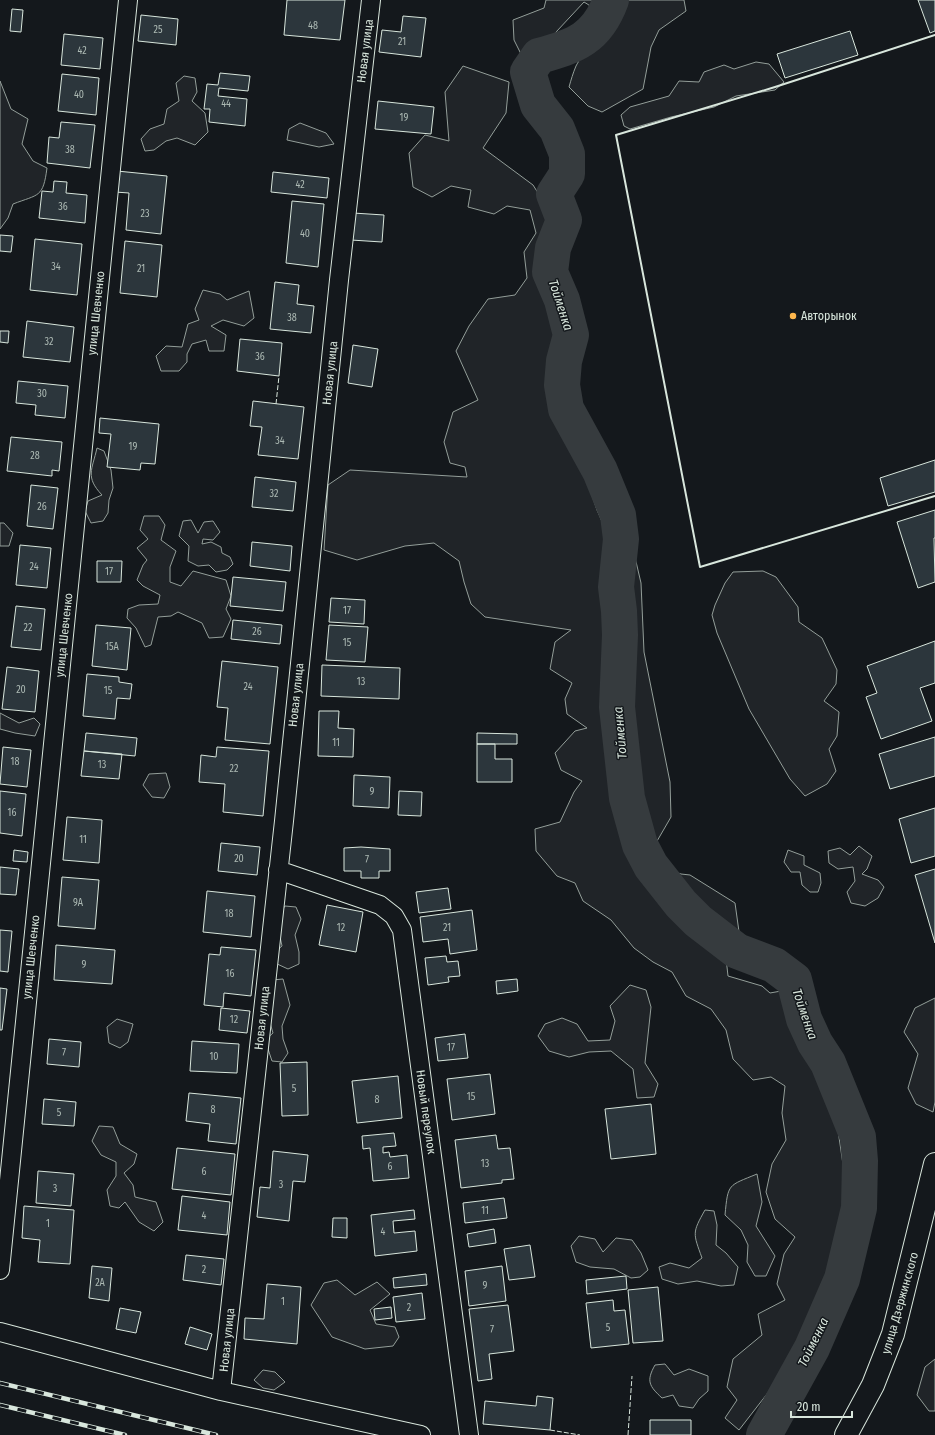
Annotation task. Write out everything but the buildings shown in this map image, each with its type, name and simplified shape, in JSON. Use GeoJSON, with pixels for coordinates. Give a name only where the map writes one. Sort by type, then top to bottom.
{"type":"FeatureCollection","features":[{"type":"Feature","properties":{"kind":"street","name":"улица Шевченко"},"geometry":{"type":"LineString","coordinates":[[0,1270],[128,0]]}},
{"type":"Feature","properties":{"kind":"street","name":"Новая улица"},"geometry":{"type":"LineString","coordinates":[[221,1391],[278,870],[339,280],[371,0]]}},
{"type":"Feature","properties":{"kind":"street","name":"Новый переулок"},"geometry":{"type":"LineString","coordinates":[[278,870],[380,905],[394,916],[402,930],[469,1435]]}},
{"type":"Feature","properties":{"kind":"street","name":"улица Дзержинского"},"geometry":{"type":"LineString","coordinates":[[846,1435],[873,1385],[893,1334],[935,1164]]}},
{"type":"Feature","properties":{"kind":"street"},"geometry":{"type":"LineString","coordinates":[[0,1332],[221,1391],[421,1435]]}},
{"type":"Feature","properties":{"kind":"shaded area"},"geometry":{"type":"Polygon","coordinates":[[[546,0],[684,0],[686,11],[659,30],[651,47],[643,89],[602,112],[588,106],[569,87],[576,66],[598,33],[600,25],[599,17],[594,10],[584,2],[543,46],[522,56],[514,40],[513,20],[544,8],[546,0]]]}},
{"type":"Feature","properties":{"kind":"shaded area"},"geometry":{"type":"Polygon","coordinates":[[[756,62],[769,64],[784,82],[775,90],[736,96],[714,107],[671,117],[630,129],[624,126],[621,115],[630,107],[669,96],[679,81],[699,82],[704,72],[724,65],[734,69],[756,62]]]}},
{"type":"Feature","properties":{"kind":"shaded area"},"geometry":{"type":"Polygon","coordinates":[[[463,66],[509,82],[506,113],[483,148],[533,185],[553,217],[553,248],[558,278],[546,295],[558,319],[562,348],[552,379],[597,510],[612,544],[634,553],[641,583],[644,652],[670,782],[671,817],[653,848],[654,858],[662,867],[681,874],[690,875],[735,903],[741,946],[726,958],[728,976],[762,986],[770,993],[781,991],[798,1004],[803,1026],[831,1071],[838,1096],[836,1117],[849,1205],[838,1271],[805,1345],[739,1430],[725,1418],[737,1400],[727,1387],[733,1359],[762,1335],[758,1314],[785,1300],[777,1284],[784,1254],[795,1237],[775,1219],[766,1192],[772,1164],[786,1140],[782,1113],[785,1086],[771,1077],[753,1080],[733,1059],[726,1030],[711,1009],[686,996],[672,972],[653,962],[634,948],[611,920],[583,901],[575,883],[557,876],[536,851],[535,829],[560,822],[574,792],[582,781],[561,770],[555,753],[575,731],[587,728],[567,714],[565,699],[572,683],[550,669],[555,642],[571,630],[485,617],[471,604],[459,561],[434,543],[405,546],[357,560],[324,550],[328,485],[350,470],[467,477],[465,467],[450,463],[444,442],[453,412],[478,400],[456,351],[469,326],[488,299],[515,295],[527,278],[524,252],[536,233],[530,210],[507,206],[494,214],[468,207],[471,190],[451,186],[432,197],[413,187],[409,153],[425,135],[449,141],[445,92],[463,66]]]}},
{"type":"Feature","properties":{"kind":"shaded area"},"geometry":{"type":"Polygon","coordinates":[[[184,76],[195,78],[197,92],[192,101],[205,113],[208,132],[195,145],[177,138],[166,141],[154,150],[145,151],[141,139],[150,129],[164,124],[167,109],[179,101],[176,83],[184,76]]]}},
{"type":"Feature","properties":{"kind":"shaded area"},"geometry":{"type":"Polygon","coordinates":[[[0,81],[11,109],[28,119],[22,144],[33,161],[47,168],[44,185],[38,194],[13,204],[8,218],[0,229],[0,81]]]}},
{"type":"Feature","properties":{"kind":"shaded area"},"geometry":{"type":"Polygon","coordinates":[[[300,123],[326,133],[334,144],[319,147],[287,140],[289,129],[300,123]]]}},
{"type":"Feature","properties":{"kind":"shaded area"},"geometry":{"type":"Polygon","coordinates":[[[203,290],[220,294],[227,300],[249,291],[254,318],[244,326],[223,320],[211,326],[226,335],[224,351],[209,351],[206,340],[192,344],[187,354],[187,362],[179,371],[161,371],[156,356],[166,346],[182,347],[188,324],[199,320],[195,309],[203,290]]]}},
{"type":"Feature","properties":{"kind":"shaded area"},"geometry":{"type":"Polygon","coordinates":[[[97,448],[104,451],[111,470],[113,488],[109,500],[108,513],[103,521],[91,523],[85,511],[88,501],[102,495],[93,483],[91,473],[97,448]]]}},
{"type":"Feature","properties":{"kind":"shaded area"},"geometry":{"type":"Polygon","coordinates":[[[144,516],[159,516],[165,525],[161,540],[176,551],[170,567],[170,582],[181,586],[193,571],[226,580],[231,596],[226,609],[231,619],[223,637],[209,638],[202,623],[178,612],[171,616],[158,617],[151,645],[145,647],[136,628],[127,618],[128,609],[139,605],[158,604],[160,595],[143,586],[137,580],[143,565],[147,560],[137,548],[148,539],[140,530],[144,516]]]}},
{"type":"Feature","properties":{"kind":"shaded area"},"geometry":{"type":"Polygon","coordinates":[[[191,520],[198,533],[204,522],[213,521],[220,532],[213,540],[203,539],[202,544],[211,542],[221,547],[222,553],[230,557],[233,564],[227,570],[216,572],[209,565],[198,566],[188,561],[189,546],[179,536],[183,521],[191,520]]]}},
{"type":"Feature","properties":{"kind":"shaded area"},"geometry":{"type":"Polygon","coordinates":[[[0,523],[4,523],[13,533],[9,546],[0,546],[0,523]]]}},
{"type":"Feature","properties":{"kind":"shaded area"},"geometry":{"type":"Polygon","coordinates":[[[763,571],[776,577],[798,607],[799,622],[822,638],[837,670],[836,684],[824,701],[839,712],[837,736],[829,749],[836,771],[827,784],[805,796],[790,779],[749,709],[717,633],[712,615],[725,583],[733,572],[763,571]]]}},
{"type":"Feature","properties":{"kind":"shaded area"},"geometry":{"type":"Polygon","coordinates":[[[0,713],[19,723],[34,718],[40,724],[35,736],[0,729],[0,713]]]}},
{"type":"Feature","properties":{"kind":"shaded area"},"geometry":{"type":"Polygon","coordinates":[[[166,773],[170,787],[164,798],[152,797],[143,785],[149,774],[166,773]]]}},
{"type":"Feature","properties":{"kind":"shaded area"},"geometry":{"type":"Polygon","coordinates":[[[859,846],[872,856],[867,869],[862,874],[878,880],[884,887],[878,898],[865,906],[851,903],[847,892],[855,881],[853,867],[838,869],[829,863],[828,851],[840,848],[850,855],[859,846]]]}},
{"type":"Feature","properties":{"kind":"shaded area"},"geometry":{"type":"Polygon","coordinates":[[[788,850],[804,856],[804,865],[820,873],[821,883],[818,892],[810,892],[802,885],[800,872],[791,872],[784,862],[788,850]]]}},
{"type":"Feature","properties":{"kind":"shaded area"},"geometry":{"type":"Polygon","coordinates":[[[285,906],[296,907],[301,919],[295,935],[299,952],[299,964],[288,969],[275,963],[276,951],[282,946],[276,918],[285,906]]]}},
{"type":"Feature","properties":{"kind":"shaded area"},"geometry":{"type":"Polygon","coordinates":[[[283,979],[290,1005],[282,1026],[283,1039],[288,1053],[282,1062],[272,1061],[265,1040],[273,1033],[268,1016],[272,980],[283,979]]]}},
{"type":"Feature","properties":{"kind":"shaded area"},"geometry":{"type":"Polygon","coordinates":[[[630,985],[646,990],[651,1007],[645,1063],[658,1084],[654,1097],[637,1098],[633,1069],[611,1051],[589,1052],[569,1057],[549,1051],[538,1036],[545,1024],[562,1018],[577,1024],[588,1041],[610,1040],[615,1021],[610,1006],[630,985]]]}},
{"type":"Feature","properties":{"kind":"shaded area"},"geometry":{"type":"Polygon","coordinates":[[[935,998],[935,1102],[933,1112],[916,1104],[908,1088],[918,1054],[904,1032],[915,1008],[935,998]]]}},
{"type":"Feature","properties":{"kind":"shaded area"},"geometry":{"type":"Polygon","coordinates":[[[117,1019],[133,1024],[128,1042],[120,1048],[109,1043],[107,1027],[117,1019]]]}},
{"type":"Feature","properties":{"kind":"shaded area"},"geometry":{"type":"Polygon","coordinates":[[[99,1126],[113,1127],[120,1144],[137,1154],[134,1164],[124,1173],[133,1185],[135,1197],[156,1202],[163,1222],[154,1231],[139,1222],[125,1202],[119,1208],[110,1206],[107,1190],[116,1176],[116,1162],[101,1155],[92,1141],[99,1126]]]}},
{"type":"Feature","properties":{"kind":"shaded area"},"geometry":{"type":"Polygon","coordinates":[[[757,1174],[762,1202],[756,1226],[775,1256],[766,1276],[755,1276],[747,1262],[748,1245],[741,1230],[725,1215],[727,1197],[731,1187],[740,1181],[757,1174]]]}},
{"type":"Feature","properties":{"kind":"shaded area"},"geometry":{"type":"Polygon","coordinates":[[[705,1210],[714,1211],[717,1225],[716,1245],[726,1253],[738,1267],[734,1285],[721,1286],[697,1281],[678,1284],[662,1279],[659,1267],[670,1263],[689,1268],[702,1258],[695,1233],[705,1210]]]}},
{"type":"Feature","properties":{"kind":"shaded area"},"geometry":{"type":"Polygon","coordinates":[[[579,1236],[595,1239],[603,1252],[616,1238],[632,1240],[641,1253],[648,1270],[640,1277],[631,1278],[614,1269],[590,1267],[576,1262],[571,1246],[579,1236]]]}},
{"type":"Feature","properties":{"kind":"shaded area"},"geometry":{"type":"Polygon","coordinates":[[[337,1280],[355,1295],[377,1282],[390,1294],[370,1310],[376,1324],[395,1327],[399,1337],[393,1346],[365,1349],[332,1337],[311,1305],[324,1283],[337,1280]]]}},
{"type":"Feature","properties":{"kind":"shaded area"},"geometry":{"type":"Polygon","coordinates":[[[935,1359],[935,1411],[929,1411],[917,1395],[925,1367],[935,1359]]]}},
{"type":"Feature","properties":{"kind":"shaded area"},"geometry":{"type":"Polygon","coordinates":[[[665,1364],[674,1375],[689,1369],[708,1376],[708,1391],[699,1399],[693,1408],[679,1406],[673,1395],[662,1398],[652,1387],[650,1383],[650,1375],[655,1365],[665,1364]]]}},
{"type":"Feature","properties":{"kind":"shaded area"},"geometry":{"type":"Polygon","coordinates":[[[263,1370],[275,1372],[285,1382],[274,1390],[263,1388],[254,1380],[263,1370]]]}},
{"type":"Feature","properties":{"kind":"waterway","name":"Тойменка"},"geometry":{"type":"LineString","coordinates":[[611,0],[605,13],[592,32],[574,44],[539,56],[528,72],[538,105],[557,129],[567,154],[567,174],[554,194],[564,220],[553,248],[550,272],[562,300],[571,335],[564,361],[562,385],[566,409],[600,471],[618,515],[621,539],[616,587],[620,635],[617,707],[627,798],[640,845],[651,866],[681,904],[698,921],[737,951],[774,965],[794,980],[804,1019],[815,1043],[828,1063],[858,1137],[860,1161],[859,1208],[842,1279],[812,1348],[764,1435]]}},
{"type":"Feature","properties":{"kind":"railway"},"geometry":{"type":"LineString","coordinates":[[0,1383],[216,1435]]}},
{"type":"Feature","properties":{"kind":"railway"},"geometry":{"type":"LineString","coordinates":[[0,1405],[125,1435]]}},
{"type":"Feature","properties":{"kind":"fence"},"geometry":{"type":"LineString","coordinates":[[276,404],[279,376]]}},
{"type":"Feature","properties":{"kind":"fence"},"geometry":{"type":"LineString","coordinates":[[628,1435],[632,1376]]}},
{"type":"Feature","properties":{"kind":"fence"},"geometry":{"type":"LineString","coordinates":[[550,1430],[580,1435]]}},
{"type":"Feature","properties":{"kind":"wall"},"geometry":{"type":"LineString","coordinates":[[935,35],[775,87],[616,135],[700,567],[935,496]]}},
{"type":"Feature","properties":{"kind":"place","name":"Авторынок"},"geometry":{"type":"Point","coordinates":[793,316]}}]}
